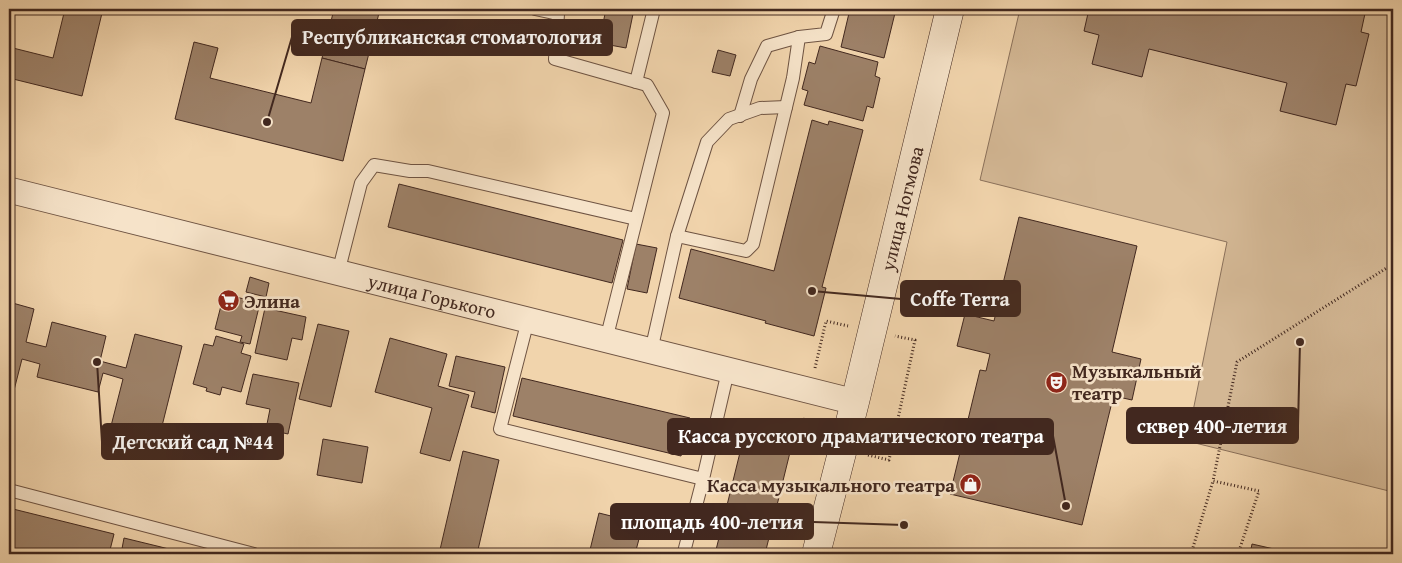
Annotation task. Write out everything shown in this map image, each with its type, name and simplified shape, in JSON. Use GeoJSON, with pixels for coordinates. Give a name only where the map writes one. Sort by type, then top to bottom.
{"type":"FeatureCollection","features":[{"type":"Feature","properties":{"kind":"street","name":"улица Ногмова"},"geometry":{"type":"LineString","coordinates":[[816,554],[855,402],[950,9]]}},
{"type":"Feature","properties":{"kind":"street","name":"улица Горького"},"geometry":{"type":"LineString","coordinates":[[9,190],[855,402]]}},
{"type":"Feature","properties":{"kind":"lane"},"geometry":{"type":"LineString","coordinates":[[535,9],[558,14],[555,59],[648,85],[663,113],[606,340]]}},
{"type":"Feature","properties":{"kind":"lane"},"geometry":{"type":"LineString","coordinates":[[636,82],[654,9]]}},
{"type":"Feature","properties":{"kind":"lane"},"geometry":{"type":"LineString","coordinates":[[740,116],[751,79],[767,46],[799,37],[826,34],[834,9]]}},
{"type":"Feature","properties":{"kind":"lane"},"geometry":{"type":"LineString","coordinates":[[677,236],[746,251],[753,244],[786,107],[799,37]]}},
{"type":"Feature","properties":{"kind":"lane"},"geometry":{"type":"LineString","coordinates":[[651,351],[677,236],[707,142],[729,120],[760,108],[786,107]]}},
{"type":"Feature","properties":{"kind":"lane"},"geometry":{"type":"LineString","coordinates":[[338,273],[361,183],[374,165],[410,171],[428,171],[636,219]]}},
{"type":"Feature","properties":{"kind":"lane"},"geometry":{"type":"LineString","coordinates":[[528,320],[500,429],[703,479]]}},
{"type":"Feature","properties":{"kind":"lane"},"geometry":{"type":"LineString","coordinates":[[684,552],[728,370]]}},
{"type":"Feature","properties":{"kind":"lane"},"geometry":{"type":"LineString","coordinates":[[9,490],[254,554]]}},
{"type":"Feature","properties":{"kind":"path"},"geometry":{"type":"LineString","coordinates":[[1191,554],[1213,481],[1237,362],[1393,264]]}},
{"type":"Feature","properties":{"kind":"path"},"geometry":{"type":"LineString","coordinates":[[815,371],[826,321],[849,326]]}},
{"type":"Feature","properties":{"kind":"path"},"geometry":{"type":"LineString","coordinates":[[865,455],[889,460],[915,340],[895,336]]}},
{"type":"Feature","properties":{"kind":"path"},"geometry":{"type":"LineString","coordinates":[[805,418],[800,440],[812,443]]}},
{"type":"Feature","properties":{"kind":"path"},"geometry":{"type":"LineString","coordinates":[[1213,481],[1259,491],[1238,554]]}},
{"type":"Feature","properties":{"kind":"shaded area"},"geometry":{"type":"Polygon","coordinates":[[[1020,9],[1393,9],[1393,492],[1187,441],[1227,242],[980,180],[1020,9]]]}},
{"type":"Feature","properties":{"kind":"building"},"geometry":{"type":"Polygon","coordinates":[[[65,9],[103,9],[82,96],[9,78],[9,47],[53,58],[65,9]]]}},
{"type":"Feature","properties":{"kind":"building"},"geometry":{"type":"Polygon","coordinates":[[[334,9],[380,9],[365,69],[322,58],[334,9]]]}},
{"type":"Feature","properties":{"kind":"building"},"geometry":{"type":"Polygon","coordinates":[[[606,9],[634,9],[626,48],[599,43],[606,9]]]}},
{"type":"Feature","properties":{"kind":"building"},"geometry":{"type":"Polygon","coordinates":[[[850,9],[896,9],[884,58],[841,47],[850,9]]]}},
{"type":"Feature","properties":{"kind":"building"},"geometry":{"type":"Polygon","coordinates":[[[1089,9],[1366,9],[1361,32],[1369,34],[1356,86],[1346,84],[1336,125],[1280,111],[1287,83],[1149,49],[1142,77],[1092,64],[1099,35],[1084,31],[1089,9]]]}},
{"type":"Feature","properties":{"kind":"building"},"geometry":{"type":"Polygon","coordinates":[[[194,42],[218,48],[210,78],[311,103],[322,58],[365,69],[343,161],[175,119],[194,42]]]}},
{"type":"Feature","properties":{"kind":"building"},"geometry":{"type":"Polygon","coordinates":[[[820,46],[878,62],[875,76],[880,78],[873,108],[867,106],[863,121],[804,105],[808,91],[802,89],[809,62],[815,64],[820,46]]]}},
{"type":"Feature","properties":{"kind":"building"},"geometry":{"type":"Polygon","coordinates":[[[718,50],[736,55],[730,76],[712,72],[718,50]]]}},
{"type":"Feature","properties":{"kind":"building"},"geometry":{"type":"Polygon","coordinates":[[[812,120],[828,125],[829,121],[863,130],[822,287],[826,288],[814,336],[679,298],[691,249],[774,271],[812,120]]]}},
{"type":"Feature","properties":{"kind":"building"},"geometry":{"type":"Polygon","coordinates":[[[399,184],[623,240],[612,283],[388,227],[399,184]]]}},
{"type":"Feature","properties":{"kind":"building","name":"Музыкальный театр"},"geometry":{"type":"Polygon","coordinates":[[[1019,217],[1137,246],[1112,352],[1141,359],[1132,400],[1105,394],[1104,400],[1112,402],[1082,525],[950,494],[980,370],[986,371],[990,354],[957,346],[965,314],[994,321],[1019,217]]]}},
{"type":"Feature","properties":{"kind":"building"},"geometry":{"type":"Polygon","coordinates":[[[636,244],[657,248],[647,293],[627,289],[636,244]]]}},
{"type":"Feature","properties":{"kind":"building"},"geometry":{"type":"Polygon","coordinates":[[[250,277],[269,283],[266,297],[246,292],[250,277]]]}},
{"type":"Feature","properties":{"kind":"building"},"geometry":{"type":"Polygon","coordinates":[[[224,294],[260,303],[250,344],[240,342],[242,336],[215,329],[224,294]]]}},
{"type":"Feature","properties":{"kind":"building"},"geometry":{"type":"Polygon","coordinates":[[[9,302],[34,309],[26,342],[46,347],[52,322],[106,336],[100,361],[126,368],[135,334],[182,346],[159,438],[111,426],[123,379],[103,373],[98,392],[37,377],[40,364],[22,359],[11,402],[9,401],[9,302]]]}},
{"type":"Feature","properties":{"kind":"building"},"geometry":{"type":"Polygon","coordinates":[[[265,308],[306,317],[302,340],[292,338],[287,360],[255,353],[265,308]]]}},
{"type":"Feature","properties":{"kind":"building"},"geometry":{"type":"Polygon","coordinates":[[[318,324],[349,331],[331,407],[299,399],[318,324]]]}},
{"type":"Feature","properties":{"kind":"building"},"geometry":{"type":"Polygon","coordinates":[[[216,336],[244,344],[241,353],[251,356],[241,392],[222,387],[220,395],[206,391],[207,388],[193,384],[204,344],[213,346],[216,336]]]}},
{"type":"Feature","properties":{"kind":"building"},"geometry":{"type":"Polygon","coordinates":[[[390,338],[447,354],[438,386],[469,395],[450,461],[420,453],[432,408],[375,392],[390,338]]]}},
{"type":"Feature","properties":{"kind":"building"},"geometry":{"type":"Polygon","coordinates":[[[456,356],[505,367],[495,413],[471,407],[475,392],[449,386],[456,356]]]}},
{"type":"Feature","properties":{"kind":"building"},"geometry":{"type":"Polygon","coordinates":[[[253,374],[299,383],[288,434],[266,429],[270,409],[246,404],[253,374]]]}},
{"type":"Feature","properties":{"kind":"building"},"geometry":{"type":"Polygon","coordinates":[[[522,378],[690,418],[681,456],[513,416],[522,378]]]}},
{"type":"Feature","properties":{"kind":"building"},"geometry":{"type":"Polygon","coordinates":[[[747,424],[794,436],[765,554],[715,554],[747,424]]]}},
{"type":"Feature","properties":{"kind":"building"},"geometry":{"type":"Polygon","coordinates":[[[323,439],[368,447],[362,483],[317,475],[323,439]]]}},
{"type":"Feature","properties":{"kind":"building"},"geometry":{"type":"Polygon","coordinates":[[[463,451],[499,460],[477,554],[439,554],[463,451]]]}},
{"type":"Feature","properties":{"kind":"building"},"geometry":{"type":"Polygon","coordinates":[[[9,508],[114,534],[109,554],[9,554],[9,508]]]}},
{"type":"Feature","properties":{"kind":"building"},"geometry":{"type":"Polygon","coordinates":[[[599,513],[643,524],[635,554],[589,554],[599,513]]]}},
{"type":"Feature","properties":{"kind":"building"},"geometry":{"type":"Polygon","coordinates":[[[124,538],[161,547],[188,554],[121,554],[124,538]]]}},
{"type":"Feature","properties":{"kind":"building"},"geometry":{"type":"Polygon","coordinates":[[[1252,544],[1296,554],[1250,554],[1252,544]]]}},
{"type":"Feature","properties":{"kind":"place","name":"Республиканская стоматология"},"geometry":{"type":"Point","coordinates":[267,122]}},
{"type":"Feature","properties":{"kind":"place","name":"Coffe Terra"},"geometry":{"type":"Point","coordinates":[812,291]}},
{"type":"Feature","properties":{"kind":"place","name":"Элина"},"geometry":{"type":"Point","coordinates":[228,301]}},
{"type":"Feature","properties":{"kind":"place","name":"сквер 400-летия"},"geometry":{"type":"Point","coordinates":[1300,342]}},
{"type":"Feature","properties":{"kind":"place","name":"Детский сад №44"},"geometry":{"type":"Point","coordinates":[97,362]}},
{"type":"Feature","properties":{"kind":"place","name":"Музыкальный театр"},"geometry":{"type":"Point","coordinates":[1056,382]}},
{"type":"Feature","properties":{"kind":"place","name":"Касса музыкального театра"},"geometry":{"type":"Point","coordinates":[971,485]}},
{"type":"Feature","properties":{"kind":"place","name":"Касса русского драматического театра"},"geometry":{"type":"Point","coordinates":[1066,506]}},
{"type":"Feature","properties":{"kind":"place","name":"площадь 400-летия"},"geometry":{"type":"Point","coordinates":[904,525]}}]}
